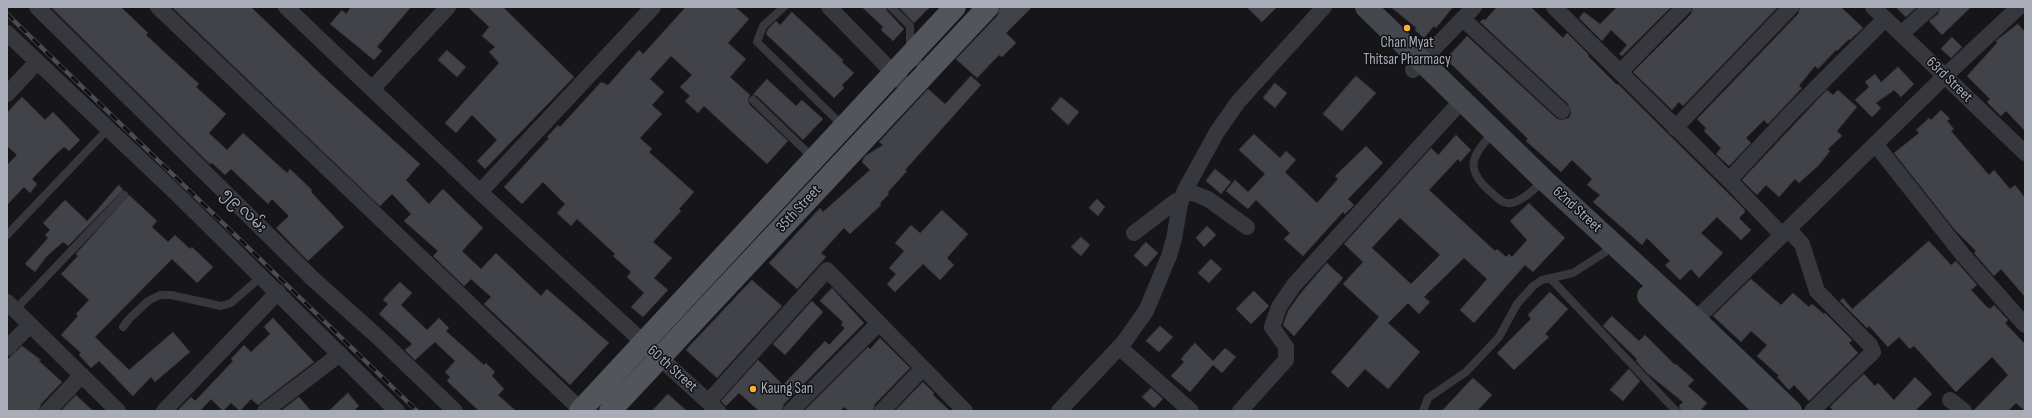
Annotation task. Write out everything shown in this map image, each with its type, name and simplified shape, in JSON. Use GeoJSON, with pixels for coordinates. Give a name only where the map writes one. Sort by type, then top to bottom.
{"type":"FeatureCollection","features":[{"type":"Feature","properties":{"kind":"main road","name":"35th Street"},"geometry":{"type":"LineString","coordinates":[[581,410],[955,7]]}},
{"type":"Feature","properties":{"kind":"main road","name":"35th Street"},"geometry":{"type":"LineString","coordinates":[[610,411],[988,7]]}},
{"type":"Feature","properties":{"kind":"main road","name":"62nd Street"},"geometry":{"type":"LineString","coordinates":[[1348,7],[1417,66],[1690,326],[1791,411]]}},
{"type":"Feature","properties":{"kind":"main road","name":"62nd Street"},"geometry":{"type":"LineString","coordinates":[[1366,7],[1454,109],[1490,135]]}},
{"type":"Feature","properties":{"kind":"main road","name":"62nd Street"},"geometry":{"type":"LineString","coordinates":[[1690,326],[1766,411]]}},
{"type":"Feature","properties":{"kind":"street","name":"၅၉ လမ်း"},"geometry":{"type":"LineString","coordinates":[[37,7],[312,278],[379,338],[455,411]]}},
{"type":"Feature","properties":{"kind":"street"},"geometry":{"type":"LineString","coordinates":[[158,7],[581,410]]}},
{"type":"Feature","properties":{"kind":"street","name":"60 th Street"},"geometry":{"type":"LineString","coordinates":[[286,7],[480,192],[713,406]]}},
{"type":"Feature","properties":{"kind":"street"},"geometry":{"type":"LineString","coordinates":[[372,89],[448,7]]}},
{"type":"Feature","properties":{"kind":"street"},"geometry":{"type":"LineString","coordinates":[[480,192],[653,7]]}},
{"type":"Feature","properties":{"kind":"street"},"geometry":{"type":"LineString","coordinates":[[829,7],[910,90]]}},
{"type":"Feature","properties":{"kind":"street"},"geometry":{"type":"LineString","coordinates":[[1134,233],[1180,195],[1217,132],[1238,102],[1324,7]]}},
{"type":"Feature","properties":{"kind":"street"},"geometry":{"type":"LineString","coordinates":[[1417,66],[1474,7]]}},
{"type":"Feature","properties":{"kind":"street"},"geometry":{"type":"LineString","coordinates":[[1554,7],[1729,180],[1785,232],[1802,244],[1817,292],[1870,345],[1873,352],[1812,411]]}},
{"type":"Feature","properties":{"kind":"street"},"geometry":{"type":"LineString","coordinates":[[1620,72],[1684,7]]}},
{"type":"Feature","properties":{"kind":"street"},"geometry":{"type":"LineString","coordinates":[[1675,128],[1791,7]]}},
{"type":"Feature","properties":{"kind":"street"},"geometry":{"type":"LineString","coordinates":[[1901,34],[1931,7]]}},
{"type":"Feature","properties":{"kind":"street"},"geometry":{"type":"LineString","coordinates":[[1690,326],[2015,8]]}},
{"type":"Feature","properties":{"kind":"street"},"geometry":{"type":"LineString","coordinates":[[1729,180],[1793,111],[1881,11]]}},
{"type":"Feature","properties":{"kind":"street","name":"63rd Street"},"geometry":{"type":"LineString","coordinates":[[1881,11],[1901,34],[2025,153]]}},
{"type":"Feature","properties":{"kind":"street"},"geometry":{"type":"LineString","coordinates":[[1463,19],[1562,111]]}},
{"type":"Feature","properties":{"kind":"street"},"geometry":{"type":"LineString","coordinates":[[7,33],[262,276],[397,411]]}},
{"type":"Feature","properties":{"kind":"street"},"geometry":{"type":"LineString","coordinates":[[7,94],[37,62]]}},
{"type":"Feature","properties":{"kind":"street"},"geometry":{"type":"LineString","coordinates":[[1240,411],[1286,360],[1286,347],[1272,327],[1279,307],[1294,285],[1454,109]]}},
{"type":"Feature","properties":{"kind":"street"},"geometry":{"type":"LineString","coordinates":[[1876,145],[1963,255],[2025,325]]}},
{"type":"Feature","properties":{"kind":"street"},"geometry":{"type":"LineString","coordinates":[[1180,195],[1208,199],[1247,228]]}},
{"type":"Feature","properties":{"kind":"street"},"geometry":{"type":"LineString","coordinates":[[1059,411],[1119,347],[1146,311],[1169,256],[1180,195]]}},
{"type":"Feature","properties":{"kind":"street"},"geometry":{"type":"LineString","coordinates":[[713,406],[826,270],[965,411]]}},
{"type":"Feature","properties":{"kind":"street"},"geometry":{"type":"LineString","coordinates":[[164,411],[278,292]]}},
{"type":"Feature","properties":{"kind":"street"},"geometry":{"type":"LineString","coordinates":[[11,306],[118,411]]}},
{"type":"Feature","properties":{"kind":"street"},"geometry":{"type":"LineString","coordinates":[[791,411],[878,324]]}},
{"type":"Feature","properties":{"kind":"street"},"geometry":{"type":"LineString","coordinates":[[7,348],[30,325]]}},
{"type":"Feature","properties":{"kind":"street"},"geometry":{"type":"LineString","coordinates":[[1119,347],[1191,411]]}},
{"type":"Feature","properties":{"kind":"street"},"geometry":{"type":"LineString","coordinates":[[265,411],[340,354]]}},
{"type":"Feature","properties":{"kind":"street"},"geometry":{"type":"LineString","coordinates":[[882,411],[922,369]]}},
{"type":"Feature","properties":{"kind":"street"},"geometry":{"type":"LineString","coordinates":[[48,411],[82,375]]}},
{"type":"Feature","properties":{"kind":"street"},"geometry":{"type":"LineString","coordinates":[[1950,400],[1964,411]]}},
{"type":"Feature","properties":{"kind":"lane"},"geometry":{"type":"LineString","coordinates":[[784,7],[763,26],[757,42],[844,126]]}},
{"type":"Feature","properties":{"kind":"lane"},"geometry":{"type":"LineString","coordinates":[[891,7],[910,26],[910,55],[927,71]]}},
{"type":"Feature","properties":{"kind":"lane"},"geometry":{"type":"LineString","coordinates":[[753,100],[814,159]]}},
{"type":"Feature","properties":{"kind":"lane"},"geometry":{"type":"LineString","coordinates":[[7,235],[108,129]]}},
{"type":"Feature","properties":{"kind":"lane"},"geometry":{"type":"LineString","coordinates":[[1490,135],[1475,155],[1473,165],[1474,175],[1482,185],[1500,200],[1509,204],[1519,201],[1540,184]]}},
{"type":"Feature","properties":{"kind":"lane"},"geometry":{"type":"LineString","coordinates":[[11,306],[124,195]]}},
{"type":"Feature","properties":{"kind":"lane"},"geometry":{"type":"LineString","coordinates":[[1423,411],[1428,398],[1466,372],[1499,337],[1517,304],[1533,286],[1550,278],[1573,273],[1608,248]]}},
{"type":"Feature","properties":{"kind":"lane"},"geometry":{"type":"LineString","coordinates":[[123,327],[129,319],[148,301],[160,295],[171,295],[221,306],[231,303],[262,276]]}},
{"type":"Feature","properties":{"kind":"lane"},"geometry":{"type":"LineString","coordinates":[[1550,278],[1676,411]]}},
{"type":"Feature","properties":{"kind":"building"},"geometry":{"type":"Polygon","coordinates":[[[51,7],[121,7],[148,33],[146,35],[199,84],[196,87],[226,114],[209,133],[227,150],[243,133],[287,173],[290,169],[312,190],[311,192],[344,227],[308,261],[276,228],[289,216],[272,199],[268,204],[231,169],[225,175],[212,163],[210,164],[51,7]]]}},
{"type":"Feature","properties":{"kind":"building"},"geometry":{"type":"Polygon","coordinates":[[[172,7],[251,7],[331,84],[420,164],[406,180],[429,204],[443,189],[483,228],[462,251],[481,269],[496,253],[541,296],[547,289],[609,343],[570,385],[484,304],[491,297],[471,279],[464,286],[433,256],[438,251],[404,221],[411,214],[392,194],[380,206],[172,7]]]}},
{"type":"Feature","properties":{"kind":"building"},"geometry":{"type":"Polygon","coordinates":[[[351,7],[411,7],[377,47],[382,51],[374,60],[330,24],[342,10],[346,14],[351,7]]]}},
{"type":"Feature","properties":{"kind":"building"},"geometry":{"type":"Polygon","coordinates":[[[468,7],[503,7],[574,77],[485,169],[477,161],[497,140],[472,115],[456,133],[445,123],[499,63],[489,52],[495,47],[482,36],[489,27],[468,7]]]}},
{"type":"Feature","properties":{"kind":"building"},"geometry":{"type":"Polygon","coordinates":[[[686,7],[735,7],[749,19],[728,43],[746,59],[730,77],[750,95],[748,99],[749,104],[788,141],[767,164],[704,106],[698,113],[685,101],[690,96],[680,87],[692,75],[671,56],[650,79],[664,92],[652,105],[662,114],[640,138],[652,149],[649,152],[694,192],[679,209],[681,211],[653,242],[672,258],[654,278],[668,290],[643,317],[631,307],[644,293],[627,277],[631,272],[613,256],[615,254],[577,219],[571,226],[557,213],[565,204],[543,182],[522,204],[504,187],[549,138],[547,137],[558,125],[560,127],[601,82],[608,85],[639,50],[643,54],[686,7]]]}},
{"type":"Feature","properties":{"kind":"building"},"geometry":{"type":"Polygon","coordinates":[[[862,7],[886,7],[887,11],[904,29],[893,41],[881,30],[883,27],[862,7]]]}},
{"type":"Feature","properties":{"kind":"building"},"geometry":{"type":"Polygon","coordinates":[[[899,7],[930,7],[914,23],[899,7]]]}},
{"type":"Feature","properties":{"kind":"building"},"geometry":{"type":"Polygon","coordinates":[[[1000,7],[1032,7],[1006,33],[1016,43],[1002,57],[999,55],[977,78],[956,59],[997,16],[1000,7]]]}},
{"type":"Feature","properties":{"kind":"building"},"geometry":{"type":"Polygon","coordinates":[[[1247,7],[1277,7],[1262,22],[1247,7]]]}},
{"type":"Feature","properties":{"kind":"building"},"geometry":{"type":"Polygon","coordinates":[[[1391,7],[1453,7],[1436,28],[1434,26],[1424,38],[1415,30],[1416,28],[1391,7]]]}},
{"type":"Feature","properties":{"kind":"building"},"geometry":{"type":"Polygon","coordinates":[[[1497,7],[1531,7],[1563,38],[1567,33],[1617,85],[1618,84],[1744,209],[1745,212],[1739,218],[1751,230],[1741,240],[1717,217],[1701,233],[1723,253],[1699,278],[1691,269],[1680,280],[1665,265],[1670,261],[1647,238],[1642,245],[1593,202],[1600,195],[1587,185],[1592,179],[1572,160],[1561,172],[1526,141],[1528,139],[1446,59],[1467,36],[1556,118],[1560,120],[1569,118],[1571,113],[1568,104],[1480,22],[1483,19],[1485,20],[1497,7]]]}},
{"type":"Feature","properties":{"kind":"building"},"geometry":{"type":"Polygon","coordinates":[[[1617,7],[1671,7],[1622,56],[1619,54],[1627,45],[1611,30],[1602,41],[1579,18],[1584,12],[1600,24],[1617,7]]]}},
{"type":"Feature","properties":{"kind":"building"},"geometry":{"type":"Polygon","coordinates":[[[1693,7],[1778,7],[1683,106],[1679,102],[1672,110],[1633,72],[1691,14],[1693,7]]]}},
{"type":"Feature","properties":{"kind":"building"},"geometry":{"type":"Polygon","coordinates":[[[1800,7],[1841,7],[1863,28],[1837,51],[1836,50],[1818,69],[1815,66],[1799,86],[1802,88],[1768,124],[1764,120],[1746,138],[1751,143],[1729,166],[1716,154],[1721,148],[1704,131],[1706,128],[1697,119],[1798,14],[1800,7]]]}},
{"type":"Feature","properties":{"kind":"building"},"geometry":{"type":"Polygon","coordinates":[[[1896,7],[1917,7],[1906,17],[1896,7]]]}},
{"type":"Feature","properties":{"kind":"building"},"geometry":{"type":"Polygon","coordinates":[[[1940,7],[1971,7],[1942,35],[1929,21],[1938,14],[1940,7]]]}},
{"type":"Feature","properties":{"kind":"building"},"geometry":{"type":"Polygon","coordinates":[[[792,12],[843,60],[842,62],[854,73],[842,85],[844,88],[834,98],[766,34],[768,29],[776,21],[780,25],[792,12]]]}},
{"type":"Feature","properties":{"kind":"building"},"geometry":{"type":"Polygon","coordinates":[[[2018,24],[2025,32],[2025,131],[2006,111],[2001,116],[1987,102],[1990,99],[1967,76],[1997,43],[1996,41],[2018,24]]]}},
{"type":"Feature","properties":{"kind":"building"},"geometry":{"type":"Polygon","coordinates":[[[1952,37],[1962,47],[1951,58],[1941,49],[1952,37]]]}},
{"type":"Feature","properties":{"kind":"building"},"geometry":{"type":"Polygon","coordinates":[[[447,50],[466,67],[457,77],[438,60],[447,50]]]}},
{"type":"Feature","properties":{"kind":"building"},"geometry":{"type":"Polygon","coordinates":[[[1898,67],[1914,84],[1901,97],[1894,90],[1876,103],[1881,108],[1872,117],[1855,100],[1869,87],[1865,82],[1875,74],[1881,82],[1898,67]]]}},
{"type":"Feature","properties":{"kind":"building"},"geometry":{"type":"Polygon","coordinates":[[[971,76],[981,85],[905,170],[907,171],[888,192],[889,194],[880,203],[881,205],[850,234],[844,228],[821,253],[826,257],[797,289],[769,263],[820,208],[823,212],[870,170],[862,162],[865,156],[883,145],[879,142],[928,89],[945,104],[971,76]]]}},
{"type":"Feature","properties":{"kind":"building"},"geometry":{"type":"Polygon","coordinates":[[[1356,76],[1376,93],[1342,131],[1323,114],[1356,76]]]}},
{"type":"Feature","properties":{"kind":"building"},"geometry":{"type":"Polygon","coordinates":[[[767,79],[796,106],[802,100],[823,119],[803,140],[757,96],[753,95],[767,79]]]}},
{"type":"Feature","properties":{"kind":"building"},"geometry":{"type":"Polygon","coordinates":[[[1275,83],[1287,93],[1275,108],[1263,98],[1275,83]]]}},
{"type":"Feature","properties":{"kind":"building"},"geometry":{"type":"Polygon","coordinates":[[[1827,90],[1833,95],[1838,90],[1857,107],[1837,131],[1842,136],[1828,149],[1830,151],[1819,165],[1799,183],[1795,179],[1779,197],[1766,185],[1757,195],[1742,180],[1827,90]]]}},
{"type":"Feature","properties":{"kind":"building"},"geometry":{"type":"Polygon","coordinates":[[[22,97],[45,120],[53,112],[80,140],[69,151],[64,147],[32,179],[37,184],[30,193],[24,187],[7,205],[7,165],[17,155],[7,146],[7,113],[22,97]]]}},
{"type":"Feature","properties":{"kind":"building"},"geometry":{"type":"Polygon","coordinates":[[[1061,97],[1079,112],[1068,125],[1051,109],[1061,97]]]}},
{"type":"Feature","properties":{"kind":"building"},"geometry":{"type":"Polygon","coordinates":[[[1941,110],[1950,119],[1947,121],[1954,129],[1951,131],[1989,175],[1994,170],[2010,189],[2015,185],[2025,198],[2025,297],[2001,269],[1994,276],[1974,253],[1976,251],[1955,230],[1894,153],[1919,133],[1916,130],[1929,118],[1931,120],[1941,110]]]}},
{"type":"Feature","properties":{"kind":"building"},"geometry":{"type":"Polygon","coordinates":[[[1254,134],[1280,158],[1286,151],[1296,160],[1285,172],[1317,203],[1338,179],[1335,176],[1366,146],[1383,163],[1348,199],[1354,205],[1345,214],[1343,212],[1303,256],[1284,239],[1290,233],[1256,200],[1248,209],[1226,191],[1235,180],[1248,192],[1265,174],[1239,150],[1254,134]]]}},
{"type":"Feature","properties":{"kind":"building"},"geometry":{"type":"Polygon","coordinates":[[[1456,135],[1471,150],[1460,162],[1458,159],[1429,190],[1495,251],[1497,249],[1506,257],[1509,254],[1512,257],[1527,240],[1510,221],[1529,203],[1565,238],[1533,272],[1525,265],[1474,323],[1460,310],[1487,279],[1464,258],[1424,297],[1430,302],[1419,314],[1408,303],[1388,323],[1420,352],[1388,389],[1365,369],[1348,388],[1331,372],[1379,317],[1343,284],[1363,262],[1344,244],[1431,148],[1438,155],[1456,135]],[[1400,218],[1372,248],[1411,284],[1440,255],[1400,218]]]}},
{"type":"Feature","properties":{"kind":"building"},"geometry":{"type":"Polygon","coordinates":[[[1215,169],[1231,182],[1221,194],[1206,181],[1215,169]]]}},
{"type":"Feature","properties":{"kind":"building"},"geometry":{"type":"Polygon","coordinates":[[[119,185],[123,190],[68,246],[63,242],[46,257],[35,272],[25,264],[48,238],[45,235],[50,230],[43,223],[65,200],[87,221],[119,185]]]}},
{"type":"Feature","properties":{"kind":"building"},"geometry":{"type":"Polygon","coordinates":[[[129,195],[157,221],[152,227],[168,242],[175,235],[190,249],[192,247],[213,267],[197,283],[172,259],[95,337],[129,370],[173,332],[190,352],[155,382],[151,377],[133,396],[99,361],[91,368],[79,355],[81,353],[61,335],[78,316],[76,314],[89,300],[61,274],[78,256],[76,254],[129,195]]]}},
{"type":"Feature","properties":{"kind":"building"},"geometry":{"type":"Polygon","coordinates":[[[1097,199],[1105,207],[1098,216],[1089,208],[1097,199]]]}},
{"type":"Feature","properties":{"kind":"building"},"geometry":{"type":"Polygon","coordinates":[[[942,210],[968,234],[947,258],[954,265],[940,280],[923,264],[895,292],[887,284],[896,274],[889,268],[904,251],[895,243],[911,225],[920,233],[942,210]]]}},
{"type":"Feature","properties":{"kind":"building"},"geometry":{"type":"Polygon","coordinates":[[[1207,226],[1216,235],[1204,247],[1196,238],[1207,226]]]}},
{"type":"Feature","properties":{"kind":"building"},"geometry":{"type":"Polygon","coordinates":[[[1081,237],[1090,245],[1081,256],[1071,247],[1081,237]]]}},
{"type":"Feature","properties":{"kind":"building"},"geometry":{"type":"Polygon","coordinates":[[[1929,241],[1951,265],[1956,261],[1977,285],[1971,290],[1990,309],[1994,305],[2008,320],[2005,323],[2025,344],[2025,411],[2016,403],[2008,411],[1973,411],[2008,375],[1992,357],[1956,392],[1914,346],[1910,349],[1899,337],[1888,347],[1869,326],[1867,328],[1840,301],[1843,298],[1852,309],[1929,241]]]}},
{"type":"Feature","properties":{"kind":"building"},"geometry":{"type":"Polygon","coordinates":[[[1146,242],[1158,253],[1146,267],[1134,256],[1146,242]]]}},
{"type":"Feature","properties":{"kind":"building"},"geometry":{"type":"Polygon","coordinates":[[[1211,259],[1222,269],[1209,283],[1198,273],[1211,259]]]}},
{"type":"Feature","properties":{"kind":"building"},"geometry":{"type":"Polygon","coordinates":[[[1327,263],[1343,278],[1294,336],[1283,325],[1288,311],[1300,294],[1327,263]]]}},
{"type":"Feature","properties":{"kind":"building"},"geometry":{"type":"Polygon","coordinates":[[[1751,279],[1781,305],[1793,293],[1809,307],[1812,304],[1824,314],[1825,313],[1852,340],[1849,343],[1858,353],[1809,401],[1794,385],[1789,390],[1777,377],[1779,376],[1757,356],[1767,345],[1751,331],[1741,342],[1713,316],[1751,279]]]}},
{"type":"Feature","properties":{"kind":"building"},"geometry":{"type":"Polygon","coordinates":[[[752,280],[782,306],[717,378],[686,350],[752,280]]]}},
{"type":"Feature","properties":{"kind":"building"},"geometry":{"type":"Polygon","coordinates":[[[400,282],[412,293],[401,305],[427,330],[439,318],[449,328],[446,331],[484,365],[486,363],[495,372],[492,376],[504,389],[498,395],[516,411],[479,411],[447,381],[450,377],[445,372],[455,361],[435,342],[415,360],[405,350],[412,344],[379,314],[388,304],[383,300],[400,282]]]}},
{"type":"Feature","properties":{"kind":"building"},"geometry":{"type":"Polygon","coordinates":[[[832,288],[864,323],[784,404],[782,411],[759,411],[739,393],[726,406],[721,401],[758,360],[783,385],[825,341],[829,345],[845,328],[841,325],[843,322],[820,301],[832,288]]]}},
{"type":"Feature","properties":{"kind":"building"},"geometry":{"type":"Polygon","coordinates":[[[1254,291],[1269,306],[1251,324],[1236,309],[1254,291]]]}},
{"type":"Feature","properties":{"kind":"building"},"geometry":{"type":"Polygon","coordinates":[[[1550,292],[1568,309],[1545,334],[1549,337],[1514,370],[1497,353],[1531,319],[1528,315],[1550,292]]]}},
{"type":"Feature","properties":{"kind":"building"},"geometry":{"type":"Polygon","coordinates":[[[812,301],[823,312],[785,355],[773,344],[812,301]]]}},
{"type":"Feature","properties":{"kind":"building"},"geometry":{"type":"Polygon","coordinates":[[[1612,316],[1639,341],[1645,335],[1675,365],[1676,364],[1694,380],[1688,386],[1707,403],[1700,411],[1681,411],[1679,406],[1683,402],[1647,373],[1636,361],[1637,359],[1603,326],[1612,316]]]}},
{"type":"Feature","properties":{"kind":"building"},"geometry":{"type":"Polygon","coordinates":[[[273,318],[314,362],[258,405],[251,399],[240,411],[231,403],[223,411],[211,399],[200,411],[177,411],[191,397],[195,401],[233,361],[231,359],[244,345],[251,352],[270,334],[264,327],[273,318]]]}},
{"type":"Feature","properties":{"kind":"building"},"geometry":{"type":"Polygon","coordinates":[[[1160,326],[1173,337],[1159,352],[1146,341],[1160,326]]]}},
{"type":"Feature","properties":{"kind":"building"},"geometry":{"type":"Polygon","coordinates":[[[880,338],[910,368],[875,404],[873,411],[849,411],[844,407],[840,411],[804,411],[868,347],[870,349],[880,338]]]}},
{"type":"Feature","properties":{"kind":"building"},"geometry":{"type":"Polygon","coordinates":[[[1195,343],[1213,361],[1225,348],[1236,357],[1222,373],[1213,365],[1190,392],[1171,376],[1184,362],[1181,359],[1195,343]]]}},
{"type":"Feature","properties":{"kind":"building"},"geometry":{"type":"Polygon","coordinates":[[[22,346],[41,360],[39,361],[62,382],[41,404],[39,411],[7,411],[7,360],[22,346]]]}},
{"type":"Feature","properties":{"kind":"building"},"geometry":{"type":"Polygon","coordinates":[[[1629,369],[1640,381],[1623,401],[1610,390],[1629,369]]]}},
{"type":"Feature","properties":{"kind":"building"},"geometry":{"type":"Polygon","coordinates":[[[1864,374],[1875,386],[1878,383],[1894,400],[1915,377],[1932,394],[1915,411],[1834,411],[1830,407],[1864,374]]]}},
{"type":"Feature","properties":{"kind":"building"},"geometry":{"type":"Polygon","coordinates":[[[1473,378],[1492,395],[1477,411],[1442,411],[1473,378]]]}},
{"type":"Feature","properties":{"kind":"building"},"geometry":{"type":"Polygon","coordinates":[[[923,382],[934,393],[933,395],[950,411],[895,411],[923,382]]]}},
{"type":"Feature","properties":{"kind":"building"},"geometry":{"type":"Polygon","coordinates":[[[1151,388],[1163,399],[1154,408],[1142,397],[1151,388]]]}},
{"type":"Feature","properties":{"kind":"building"},"geometry":{"type":"Polygon","coordinates":[[[348,393],[359,406],[354,411],[329,411],[348,393]]]}},
{"type":"Feature","properties":{"kind":"building"},"geometry":{"type":"Polygon","coordinates":[[[668,394],[687,411],[652,411],[668,394]]]}},
{"type":"Feature","properties":{"kind":"building"},"geometry":{"type":"Polygon","coordinates":[[[76,395],[93,411],[61,411],[76,395]]]}},
{"type":"Feature","properties":{"kind":"building"},"geometry":{"type":"Polygon","coordinates":[[[299,397],[311,411],[281,411],[299,397]]]}},
{"type":"Feature","properties":{"kind":"railway"},"geometry":{"type":"LineString","coordinates":[[7,14],[417,411]]}},
{"type":"Feature","properties":{"kind":"place","name":"Chan Myat Thitsar Pharmacy"},"geometry":{"type":"Point","coordinates":[1407,28]}},
{"type":"Feature","properties":{"kind":"place","name":"Kaung San"},"geometry":{"type":"Point","coordinates":[753,389]}}]}
